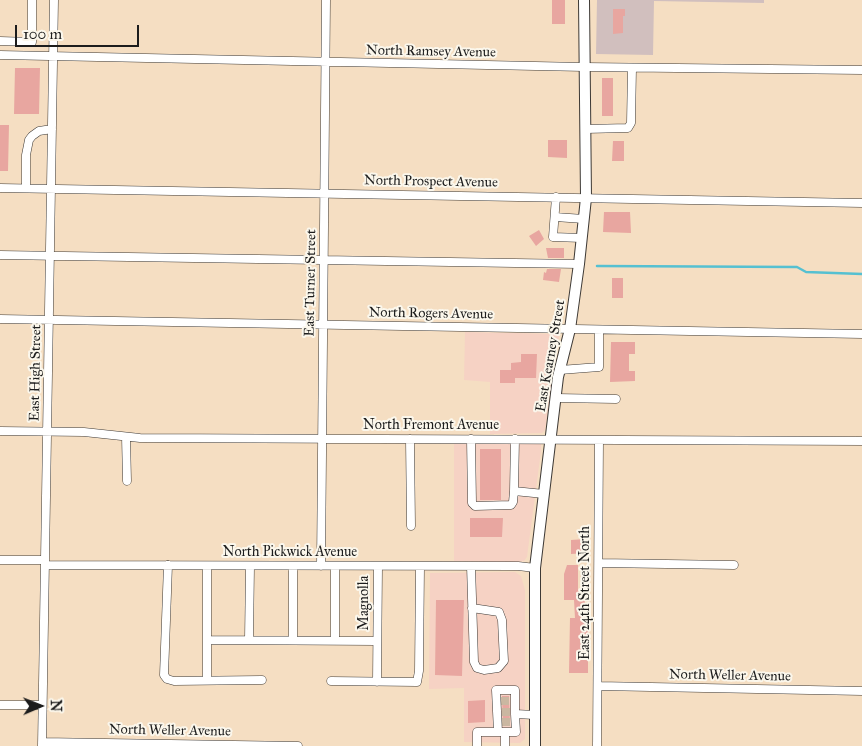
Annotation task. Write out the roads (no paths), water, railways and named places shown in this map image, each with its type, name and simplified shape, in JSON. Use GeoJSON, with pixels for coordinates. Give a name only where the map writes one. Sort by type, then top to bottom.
{"type":"FeatureCollection","features":[{"type":"Feature","properties":{"kind":"main road","name":"East Kearney Street"},"geometry":{"type":"LineString","coordinates":[[535,746],[535,568],[560,370],[570,329],[580,264],[586,198],[584,0]]}},
{"type":"Feature","properties":{"kind":"street"},"geometry":{"type":"LineString","coordinates":[[0,41],[32,42],[32,0]]}},
{"type":"Feature","properties":{"kind":"street","name":"East High Street"},"geometry":{"type":"LineString","coordinates":[[42,744],[54,0]]}},
{"type":"Feature","properties":{"kind":"street","name":"East Turner Street"},"geometry":{"type":"LineString","coordinates":[[321,566],[326,0]]}},
{"type":"Feature","properties":{"kind":"street","name":"North Ramsey Avenue"},"geometry":{"type":"LineString","coordinates":[[0,55],[632,68],[862,70]]}},
{"type":"Feature","properties":{"kind":"street"},"geometry":{"type":"LineString","coordinates":[[585,129],[628,128],[631,123],[632,68]]}},
{"type":"Feature","properties":{"kind":"street"},"geometry":{"type":"LineString","coordinates":[[26,188],[26,155],[29,140],[39,131],[52,129]]}},
{"type":"Feature","properties":{"kind":"street","name":"North Prospect Avenue"},"geometry":{"type":"LineString","coordinates":[[0,188],[325,192],[862,203]]}},
{"type":"Feature","properties":{"kind":"street"},"geometry":{"type":"LineString","coordinates":[[556,197],[553,237],[582,238]]}},
{"type":"Feature","properties":{"kind":"street"},"geometry":{"type":"LineString","coordinates":[[554,217],[584,219]]}},
{"type":"Feature","properties":{"kind":"street"},"geometry":{"type":"LineString","coordinates":[[0,254],[580,264]]}},
{"type":"Feature","properties":{"kind":"street","name":"North Rogers Avenue"},"geometry":{"type":"LineString","coordinates":[[0,319],[862,334]]}},
{"type":"Feature","properties":{"kind":"street"},"geometry":{"type":"LineString","coordinates":[[560,370],[599,367],[599,330]]}},
{"type":"Feature","properties":{"kind":"street"},"geometry":{"type":"LineString","coordinates":[[556,398],[616,399]]}},
{"type":"Feature","properties":{"kind":"street","name":"North Fremont Avenue"},"geometry":{"type":"LineString","coordinates":[[0,431],[84,432],[140,438],[862,441]]}},
{"type":"Feature","properties":{"kind":"street"},"geometry":{"type":"LineString","coordinates":[[126,437],[127,481]]}},
{"type":"Feature","properties":{"kind":"street"},"geometry":{"type":"LineString","coordinates":[[410,439],[410,526]]}},
{"type":"Feature","properties":{"kind":"street"},"geometry":{"type":"LineString","coordinates":[[471,439],[472,503],[475,506],[481,507],[511,505],[514,502],[515,439]]}},
{"type":"Feature","properties":{"kind":"street","name":"East 24th Street North"},"geometry":{"type":"LineString","coordinates":[[597,746],[599,440]]}},
{"type":"Feature","properties":{"kind":"street"},"geometry":{"type":"LineString","coordinates":[[514,492],[544,494]]}},
{"type":"Feature","properties":{"kind":"street","name":"North Pickwick Avenue"},"geometry":{"type":"LineString","coordinates":[[0,560],[207,566],[471,566],[535,568]]}},
{"type":"Feature","properties":{"kind":"street"},"geometry":{"type":"LineString","coordinates":[[599,563],[734,565]]}},
{"type":"Feature","properties":{"kind":"street"},"geometry":{"type":"LineString","coordinates":[[168,565],[164,675],[167,679],[174,681],[262,680]]}},
{"type":"Feature","properties":{"kind":"street"},"geometry":{"type":"LineString","coordinates":[[207,566],[207,680]]}},
{"type":"Feature","properties":{"kind":"street"},"geometry":{"type":"LineString","coordinates":[[249,640],[250,566]]}},
{"type":"Feature","properties":{"kind":"street"},"geometry":{"type":"LineString","coordinates":[[293,566],[293,640]]}},
{"type":"Feature","properties":{"kind":"street"},"geometry":{"type":"LineString","coordinates":[[335,566],[336,640]]}},
{"type":"Feature","properties":{"kind":"street","name":"Magnolla"},"geometry":{"type":"LineString","coordinates":[[377,682],[378,566]]}},
{"type":"Feature","properties":{"kind":"street"},"geometry":{"type":"LineString","coordinates":[[331,681],[417,682],[420,566]]}},
{"type":"Feature","properties":{"kind":"street"},"geometry":{"type":"LineString","coordinates":[[471,566],[472,608],[474,662],[477,668],[484,670],[498,668],[504,661],[502,620],[499,612],[472,608]]}},
{"type":"Feature","properties":{"kind":"street"},"geometry":{"type":"LineString","coordinates":[[207,640],[377,641]]}},
{"type":"Feature","properties":{"kind":"street","name":"North Weller Avenue"},"geometry":{"type":"LineString","coordinates":[[598,686],[862,691]]}},
{"type":"Feature","properties":{"kind":"street"},"geometry":{"type":"LineString","coordinates":[[477,746],[477,732],[501,732],[516,732],[514,717],[515,690],[496,690],[499,701],[501,732],[505,746]]}},
{"type":"Feature","properties":{"kind":"street"},"geometry":{"type":"LineString","coordinates":[[0,705],[42,705]]}},
{"type":"Feature","properties":{"kind":"street"},"geometry":{"type":"LineString","coordinates":[[514,717],[535,715]]}},
{"type":"Feature","properties":{"kind":"street","name":"North Weller Avenue"},"geometry":{"type":"LineString","coordinates":[[42,744],[298,746]]}},
{"type":"Feature","properties":{"kind":"waterway"},"geometry":{"type":"LineString","coordinates":[[597,266],[797,267],[806,272],[862,274]]}},
{"type":"Feature","properties":{"kind":"tunnel"},"geometry":{"type":"LineString","coordinates":[[501,701],[512,701]]}},
{"type":"Feature","properties":{"kind":"tunnel"},"geometry":{"type":"LineString","coordinates":[[502,712],[512,712]]}},
{"type":"Feature","properties":{"kind":"tunnel"},"geometry":{"type":"LineString","coordinates":[[502,722],[513,722]]}}]}
